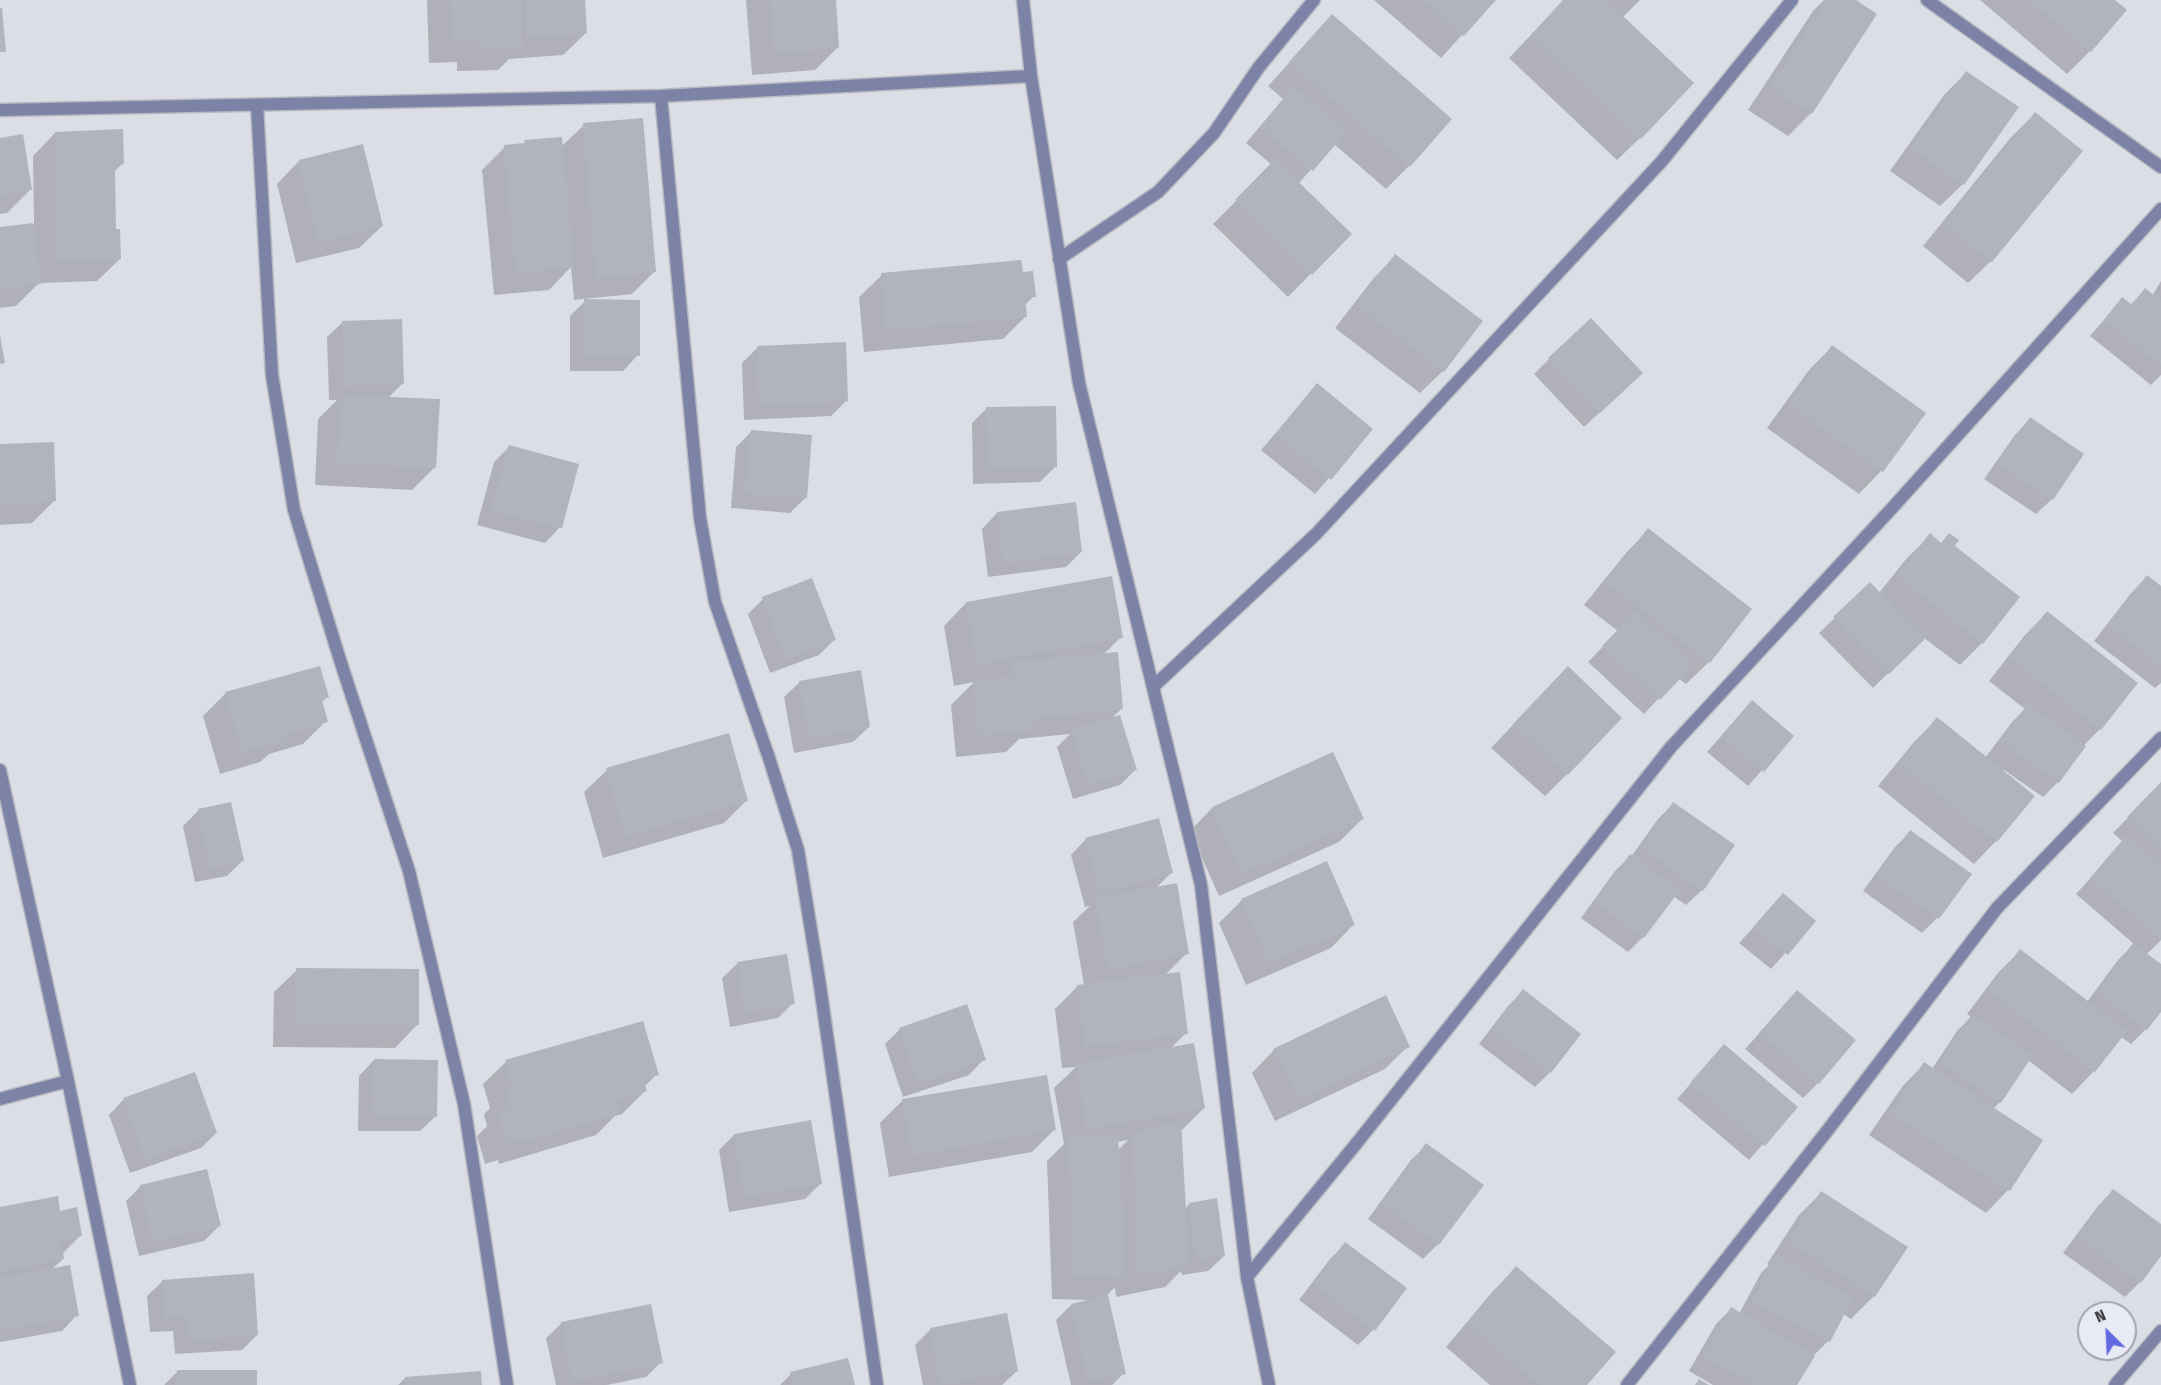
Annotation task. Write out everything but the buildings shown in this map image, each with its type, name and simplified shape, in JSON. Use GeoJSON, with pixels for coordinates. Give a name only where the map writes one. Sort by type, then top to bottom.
{"type":"FeatureCollection","features":[{"type":"Feature","properties":{"kind":"street"},"geometry":{"type":"LineString","coordinates":[[1023,0],[1031,76],[1079,383],[1201,885],[1247,1277],[1269,1385]]}},
{"type":"Feature","properties":{"kind":"street"},"geometry":{"type":"LineString","coordinates":[[1059,259],[1158,192],[1215,133],[1260,67],[1314,0]]}},
{"type":"Feature","properties":{"kind":"street"},"geometry":{"type":"LineString","coordinates":[[1154,686],[1316,534],[1662,161],[1792,0]]}},
{"type":"Feature","properties":{"kind":"street"},"geometry":{"type":"LineString","coordinates":[[1927,0],[2161,167]]}},
{"type":"Feature","properties":{"kind":"street"},"geometry":{"type":"LineString","coordinates":[[0,110],[661,96],[1031,76]]}},
{"type":"Feature","properties":{"kind":"street"},"geometry":{"type":"LineString","coordinates":[[661,96],[700,518],[715,602],[798,850],[819,979],[877,1385]]}},
{"type":"Feature","properties":{"kind":"street"},"geometry":{"type":"LineString","coordinates":[[257,105],[272,375],[294,510],[409,871],[464,1104],[507,1385]]}},
{"type":"Feature","properties":{"kind":"street"},"geometry":{"type":"LineString","coordinates":[[1247,1277],[1356,1144],[1671,747],[1902,497],[2161,209]]}},
{"type":"Feature","properties":{"kind":"street"},"geometry":{"type":"LineString","coordinates":[[1628,1385],[1827,1131],[1997,908],[2161,738]]}},
{"type":"Feature","properties":{"kind":"street"},"geometry":{"type":"LineString","coordinates":[[1,778],[68,1081],[130,1385]]}},
{"type":"Feature","properties":{"kind":"street"},"geometry":{"type":"LineString","coordinates":[[0,1099],[68,1081]]}},
{"type":"Feature","properties":{"kind":"street"},"geometry":{"type":"LineString","coordinates":[[2115,1385],[2161,1331]]}}]}
